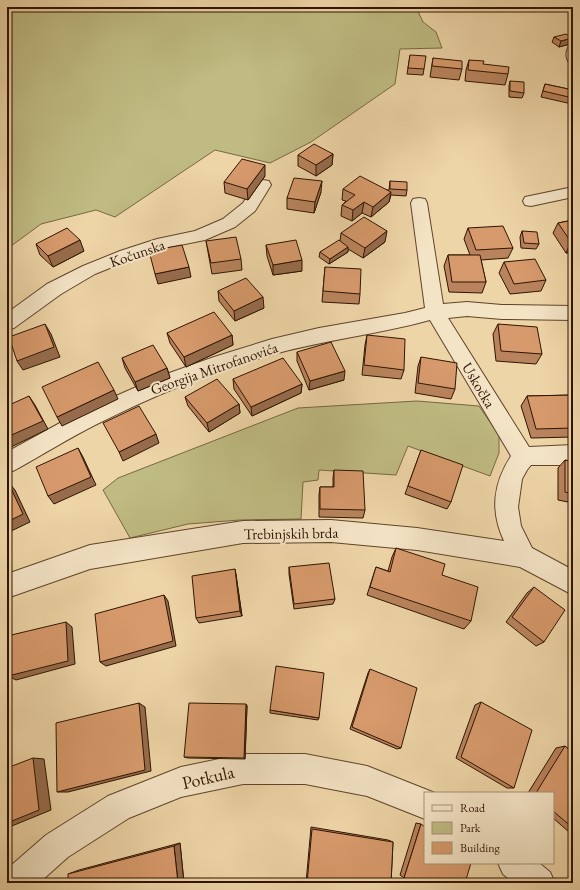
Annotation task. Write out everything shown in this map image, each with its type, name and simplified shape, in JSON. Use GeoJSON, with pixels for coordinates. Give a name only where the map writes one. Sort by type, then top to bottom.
{"type":"FeatureCollection","features":[{"type":"Feature","properties":{"kind":"street"},"geometry":{"type":"LineString","coordinates":[[573,51],[573,58]]}},
{"type":"Feature","properties":{"kind":"street","name":"Kočunska"},"geometry":{"type":"LineString","coordinates":[[7,323],[54,289],[89,270],[126,254],[163,243],[199,236],[229,223],[249,207],[263,185]]}},
{"type":"Feature","properties":{"kind":"street"},"geometry":{"type":"LineString","coordinates":[[531,201],[573,192]]}},
{"type":"Feature","properties":{"kind":"street"},"geometry":{"type":"LineString","coordinates":[[419,204],[435,312]]}},
{"type":"Feature","properties":{"kind":"street","name":"Georgija Mitrofanovića"},"geometry":{"type":"LineString","coordinates":[[7,463],[88,418],[168,382],[272,347],[319,335],[405,320],[435,312],[467,309],[502,312],[573,313]]}},
{"type":"Feature","properties":{"kind":"street","name":"Uskočka"},"geometry":{"type":"LineString","coordinates":[[435,312],[524,458]]}},
{"type":"Feature","properties":{"kind":"street"},"geometry":{"type":"LineString","coordinates":[[523,556],[507,521],[507,488],[517,466],[524,458],[533,456],[573,455]]}},
{"type":"Feature","properties":{"kind":"street","name":"Trebinjskih brda"},"geometry":{"type":"LineString","coordinates":[[7,586],[90,557],[243,532],[331,531],[417,539],[523,556],[573,583]]}},
{"type":"Feature","properties":{"kind":"street","name":"Potkula"},"geometry":{"type":"LineString","coordinates":[[14,883],[57,846],[119,807],[181,782],[243,769],[305,769],[344,776],[367,781],[424,804]]}},
{"type":"Feature","properties":{"kind":"street"},"geometry":{"type":"LineString","coordinates":[[515,864],[539,883]]}},
{"type":"Feature","properties":{"kind":"green space"},"geometry":{"type":"Polygon","coordinates":[[[7,7],[416,7],[423,22],[436,32],[442,48],[400,49],[395,84],[311,142],[270,163],[215,150],[115,217],[96,210],[41,224],[7,249],[7,7]]]}},
{"type":"Feature","properties":{"kind":"green space"},"geometry":{"type":"Polygon","coordinates":[[[417,401],[479,406],[499,435],[499,453],[490,476],[408,446],[396,475],[319,470],[318,480],[303,482],[301,519],[240,520],[188,524],[130,538],[103,490],[118,478],[298,408],[417,401]]]}},
{"type":"Feature","properties":{"kind":"building"},"geometry":{"type":"Polygon","coordinates":[[[566,34],[572,38],[561,41],[554,37],[566,34]]]}},
{"type":"Feature","properties":{"kind":"building"},"geometry":{"type":"Polygon","coordinates":[[[410,55],[426,56],[424,69],[408,68],[410,55]]]}},
{"type":"Feature","properties":{"kind":"building"},"geometry":{"type":"Polygon","coordinates":[[[433,58],[462,61],[462,69],[432,66],[433,58]]]}},
{"type":"Feature","properties":{"kind":"building"},"geometry":{"type":"Polygon","coordinates":[[[469,60],[484,61],[483,64],[509,67],[508,74],[468,70],[469,60]]]}},
{"type":"Feature","properties":{"kind":"building"},"geometry":{"type":"Polygon","coordinates":[[[510,81],[524,82],[524,93],[510,91],[510,81]]]}},
{"type":"Feature","properties":{"kind":"building"},"geometry":{"type":"Polygon","coordinates":[[[545,84],[573,90],[573,98],[543,91],[545,84]]]}},
{"type":"Feature","properties":{"kind":"building"},"geometry":{"type":"Polygon","coordinates":[[[314,144],[333,154],[316,165],[298,155],[314,144]]]}},
{"type":"Feature","properties":{"kind":"building"},"geometry":{"type":"Polygon","coordinates":[[[242,159],[265,165],[247,189],[224,182],[242,159]]]}},
{"type":"Feature","properties":{"kind":"building"},"geometry":{"type":"Polygon","coordinates":[[[360,176],[391,192],[373,207],[364,202],[353,210],[342,205],[355,195],[343,189],[360,176]]]}},
{"type":"Feature","properties":{"kind":"building"},"geometry":{"type":"Polygon","coordinates":[[[294,178],[322,181],[315,202],[287,198],[294,178]]]}},
{"type":"Feature","properties":{"kind":"building"},"geometry":{"type":"Polygon","coordinates":[[[390,181],[407,182],[407,190],[390,189],[390,181]]]}},
{"type":"Feature","properties":{"kind":"building"},"geometry":{"type":"Polygon","coordinates":[[[364,217],[387,231],[365,248],[341,233],[364,217]]]}},
{"type":"Feature","properties":{"kind":"building"},"geometry":{"type":"Polygon","coordinates":[[[573,220],[573,242],[571,242],[558,223],[573,220]]]}},
{"type":"Feature","properties":{"kind":"building"},"geometry":{"type":"Polygon","coordinates":[[[503,226],[513,248],[476,250],[468,228],[503,226]]]}},
{"type":"Feature","properties":{"kind":"building"},"geometry":{"type":"Polygon","coordinates":[[[67,228],[80,240],[48,256],[36,244],[67,228]]]}},
{"type":"Feature","properties":{"kind":"building"},"geometry":{"type":"Polygon","coordinates":[[[522,231],[537,232],[539,244],[524,243],[522,231]]]}},
{"type":"Feature","properties":{"kind":"building"},"geometry":{"type":"Polygon","coordinates":[[[236,237],[241,259],[211,263],[206,241],[236,237]]]}},
{"type":"Feature","properties":{"kind":"building"},"geometry":{"type":"Polygon","coordinates":[[[296,240],[302,260],[273,265],[266,245],[296,240]]]}},
{"type":"Feature","properties":{"kind":"building"},"geometry":{"type":"Polygon","coordinates":[[[339,240],[348,247],[330,259],[320,252],[339,240]]]}},
{"type":"Feature","properties":{"kind":"building"},"geometry":{"type":"Polygon","coordinates":[[[182,245],[189,267],[155,274],[149,251],[182,245]]]}},
{"type":"Feature","properties":{"kind":"building"},"geometry":{"type":"Polygon","coordinates":[[[448,255],[480,255],[486,282],[452,282],[448,255]]]}},
{"type":"Feature","properties":{"kind":"building"},"geometry":{"type":"Polygon","coordinates":[[[535,259],[546,280],[514,284],[504,262],[535,259]]]}},
{"type":"Feature","properties":{"kind":"building"},"geometry":{"type":"Polygon","coordinates":[[[325,267],[361,269],[360,294],[323,291],[325,267]]]}},
{"type":"Feature","properties":{"kind":"building"},"geometry":{"type":"Polygon","coordinates":[[[246,278],[263,297],[234,311],[218,291],[246,278]]]}},
{"type":"Feature","properties":{"kind":"building"},"geometry":{"type":"Polygon","coordinates":[[[214,312],[232,335],[184,357],[167,333],[214,312]]]}},
{"type":"Feature","properties":{"kind":"building"},"geometry":{"type":"Polygon","coordinates":[[[45,324],[54,347],[17,361],[9,337],[45,324]]]}},
{"type":"Feature","properties":{"kind":"building"},"geometry":{"type":"Polygon","coordinates":[[[498,324],[537,327],[542,354],[501,351],[498,324]]]}},
{"type":"Feature","properties":{"kind":"building"},"geometry":{"type":"Polygon","coordinates":[[[367,335],[405,339],[404,370],[364,365],[367,335]]]}},
{"type":"Feature","properties":{"kind":"building"},"geometry":{"type":"Polygon","coordinates":[[[331,342],[345,371],[310,381],[297,352],[331,342]]]}},
{"type":"Feature","properties":{"kind":"building"},"geometry":{"type":"Polygon","coordinates":[[[153,345],[167,368],[135,382],[122,358],[153,345]]]}},
{"type":"Feature","properties":{"kind":"building"},"geometry":{"type":"Polygon","coordinates":[[[421,357],[457,363],[455,389],[418,383],[421,357]]]}},
{"type":"Feature","properties":{"kind":"building"},"geometry":{"type":"Polygon","coordinates":[[[283,358],[302,384],[251,407],[233,379],[283,358]]]}},
{"type":"Feature","properties":{"kind":"building"},"geometry":{"type":"Polygon","coordinates":[[[98,362],[114,390],[57,417],[42,387],[98,362]]]}},
{"type":"Feature","properties":{"kind":"building"},"geometry":{"type":"Polygon","coordinates":[[[217,379],[239,404],[207,423],[185,397],[217,379]]]}},
{"type":"Feature","properties":{"kind":"building"},"geometry":{"type":"Polygon","coordinates":[[[573,395],[573,428],[536,429],[527,396],[573,395]]]}},
{"type":"Feature","properties":{"kind":"building"},"geometry":{"type":"Polygon","coordinates":[[[29,396],[43,421],[7,437],[7,406],[29,396]]]}},
{"type":"Feature","properties":{"kind":"building"},"geometry":{"type":"Polygon","coordinates":[[[139,406],[156,434],[119,452],[103,423],[139,406]]]}},
{"type":"Feature","properties":{"kind":"building"},"geometry":{"type":"Polygon","coordinates":[[[78,448],[91,477],[48,496],[36,467],[78,448]]]}},
{"type":"Feature","properties":{"kind":"building"},"geometry":{"type":"Polygon","coordinates":[[[421,450],[463,465],[451,502],[408,486],[421,450]]]}},
{"type":"Feature","properties":{"kind":"building"},"geometry":{"type":"Polygon","coordinates":[[[565,460],[573,462],[573,494],[565,492],[565,460]]]}},
{"type":"Feature","properties":{"kind":"building"},"geometry":{"type":"Polygon","coordinates":[[[334,470],[363,471],[365,510],[320,509],[320,487],[334,487],[334,470]]]}},
{"type":"Feature","properties":{"kind":"building"},"geometry":{"type":"Polygon","coordinates":[[[8,482],[23,514],[7,522],[7,483],[8,482]]]}},
{"type":"Feature","properties":{"kind":"building"},"geometry":{"type":"Polygon","coordinates":[[[396,548],[445,564],[442,575],[478,587],[471,621],[370,587],[376,567],[390,572],[396,548]]]}},
{"type":"Feature","properties":{"kind":"building"},"geometry":{"type":"Polygon","coordinates":[[[329,563],[335,599],[294,604],[289,567],[329,563]]]}},
{"type":"Feature","properties":{"kind":"building"},"geometry":{"type":"Polygon","coordinates":[[[235,569],[240,611],[196,618],[192,576],[235,569]]]}},
{"type":"Feature","properties":{"kind":"building"},"geometry":{"type":"Polygon","coordinates":[[[534,587],[565,610],[544,642],[512,617],[534,587]]]}},
{"type":"Feature","properties":{"kind":"building"},"geometry":{"type":"Polygon","coordinates":[[[164,595],[173,641],[100,662],[95,614],[164,595]]]}},
{"type":"Feature","properties":{"kind":"building"},"geometry":{"type":"Polygon","coordinates":[[[66,622],[68,661],[8,676],[7,636],[66,622]]]}},
{"type":"Feature","properties":{"kind":"building"},"geometry":{"type":"Polygon","coordinates":[[[276,666],[324,673],[319,718],[270,710],[276,666]]]}},
{"type":"Feature","properties":{"kind":"building"},"geometry":{"type":"Polygon","coordinates":[[[370,669],[417,688],[401,748],[352,727],[370,669]]]}},
{"type":"Feature","properties":{"kind":"building"},"geometry":{"type":"Polygon","coordinates":[[[481,702],[532,730],[514,788],[461,757],[481,702]]]}},
{"type":"Feature","properties":{"kind":"building"},"geometry":{"type":"Polygon","coordinates":[[[139,703],[145,770],[57,792],[56,723],[139,703]]]}},
{"type":"Feature","properties":{"kind":"building"},"geometry":{"type":"Polygon","coordinates":[[[189,703],[246,704],[244,758],[184,757],[189,703]]]}},
{"type":"Feature","properties":{"kind":"building"},"geometry":{"type":"Polygon","coordinates":[[[565,746],[573,753],[573,828],[554,812],[554,792],[537,792],[565,746]]]}},
{"type":"Feature","properties":{"kind":"building"},"geometry":{"type":"Polygon","coordinates":[[[33,758],[39,810],[7,823],[7,768],[33,758]]]}},
{"type":"Feature","properties":{"kind":"building"},"geometry":{"type":"Polygon","coordinates":[[[421,824],[424,826],[424,864],[471,864],[465,883],[413,883],[404,878],[421,824]]]}},
{"type":"Feature","properties":{"kind":"building"},"geometry":{"type":"Polygon","coordinates":[[[312,829],[393,842],[391,883],[307,883],[312,829]]]}},
{"type":"Feature","properties":{"kind":"building"},"geometry":{"type":"Polygon","coordinates":[[[174,846],[178,883],[68,883],[68,874],[174,846]]]}}]}
